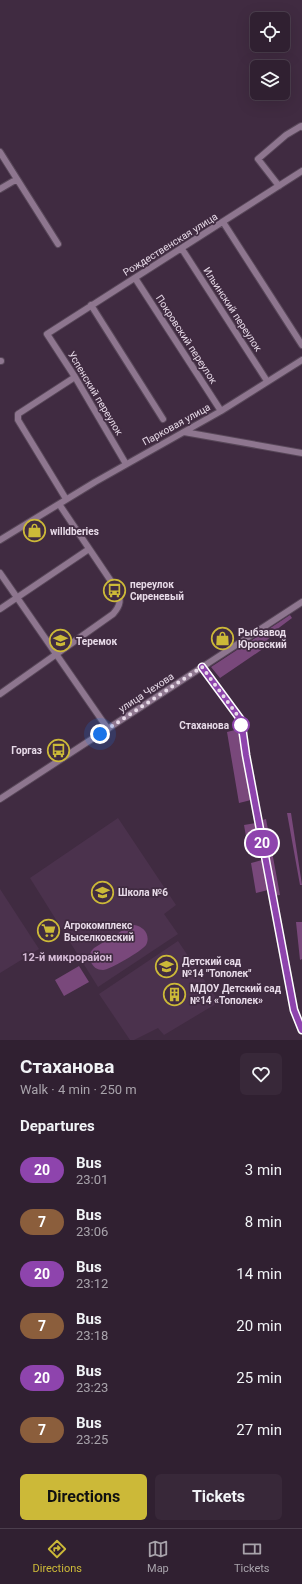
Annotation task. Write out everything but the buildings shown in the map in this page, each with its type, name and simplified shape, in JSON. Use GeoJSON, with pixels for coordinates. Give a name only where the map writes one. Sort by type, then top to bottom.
{"type":"FeatureCollection","features":[{"type":"Feature","properties":{"kind":"street"},"geometry":{"type":"LineString","coordinates":[[279,186],[258,159],[286,135],[302,126]]}},
{"type":"Feature","properties":{"kind":"street"},"geometry":{"type":"LineString","coordinates":[[0,152],[58,244]]}},
{"type":"Feature","properties":{"kind":"street","name":"Рождественская улица"},"geometry":{"type":"LineString","coordinates":[[48,334],[302,171]]}},
{"type":"Feature","properties":{"kind":"street"},"geometry":{"type":"LineString","coordinates":[[0,189],[18,179]]}},
{"type":"Feature","properties":{"kind":"street"},"geometry":{"type":"LineString","coordinates":[[223,222],[302,345]]}},
{"type":"Feature","properties":{"kind":"street","name":"Ильинский переулок"},"geometry":{"type":"LineString","coordinates":[[182,248],[267,381]]}},
{"type":"Feature","properties":{"kind":"street","name":"Покровский переулок"},"geometry":{"type":"LineString","coordinates":[[135,278],[221,411]]}},
{"type":"Feature","properties":{"kind":"street"},"geometry":{"type":"LineString","coordinates":[[91,305],[163,419]]}},
{"type":"Feature","properties":{"kind":"street","name":"Успенский переулок"},"geometry":{"type":"LineString","coordinates":[[48,334],[126,464]]}},
{"type":"Feature","properties":{"kind":"street","name":"Парковая улица"},"geometry":{"type":"LineString","coordinates":[[0,540],[66,499],[221,411],[302,360]]}},
{"type":"Feature","properties":{"kind":"street"},"geometry":{"type":"LineString","coordinates":[[66,499],[18,420],[18,414],[75,377]]}},
{"type":"Feature","properties":{"kind":"street"},"geometry":{"type":"LineString","coordinates":[[184,432],[302,453]]}},
{"type":"Feature","properties":{"kind":"street"},"geometry":{"type":"LineString","coordinates":[[0,694],[113,614],[118,608],[121,599],[117,590],[59,504]]}},
{"type":"Feature","properties":{"kind":"street"},"geometry":{"type":"LineString","coordinates":[[0,609],[89,548]]}},
{"type":"Feature","properties":{"kind":"street"},"geometry":{"type":"LineString","coordinates":[[0,573],[108,729]]}},
{"type":"Feature","properties":{"kind":"street","name":"улица Чехова"},"geometry":{"type":"LineString","coordinates":[[0,798],[302,602]]}},
{"type":"Feature","properties":{"kind":"street"},"geometry":{"type":"LineString","coordinates":[[202,667],[241,720],[246,755],[294,1010],[302,1030]]}},
{"type":"Feature","properties":{"kind":"shaded area"},"geometry":{"type":"Polygon","coordinates":[[[290,615],[292,618],[276,630],[277,632],[267,640],[270,644],[220,678],[211,667],[290,615]]]}},
{"type":"Feature","properties":{"kind":"shaded area"},"geometry":{"type":"Polygon","coordinates":[[[239,729],[251,800],[239,803],[227,732],[239,729]]]}},
{"type":"Feature","properties":{"kind":"shaded area"},"geometry":{"type":"Polygon","coordinates":[[[287,813],[291,813],[302,885],[300,885],[287,813]]]}},
{"type":"Feature","properties":{"kind":"shaded area","name":"Школа №6"},"geometry":{"type":"Polygon","coordinates":[[[118,818],[176,905],[164,914],[178,934],[98,987],[30,878],[118,818]]]}},
{"type":"Feature","properties":{"kind":"shaded area"},"geometry":{"type":"Polygon","coordinates":[[[266,819],[280,895],[274,896],[259,821],[266,819]]]}},
{"type":"Feature","properties":{"kind":"shaded area"},"geometry":{"type":"Polygon","coordinates":[[[256,823],[261,852],[249,854],[244,825],[256,823]]]}},
{"type":"Feature","properties":{"kind":"shaded area"},"geometry":{"type":"Polygon","coordinates":[[[262,860],[268,890],[256,893],[251,863],[262,860]]]}},
{"type":"Feature","properties":{"kind":"shaded area"},"geometry":{"type":"Polygon","coordinates":[[[0,889],[39,949],[0,973],[0,889]]]}},
{"type":"Feature","properties":{"kind":"shaded area"},"geometry":{"type":"Polygon","coordinates":[[[296,922],[302,922],[302,959],[300,960],[296,922]]]}},
{"type":"Feature","properties":{"kind":"shaded area"},"geometry":{"type":"Polygon","coordinates":[[[134,925],[141,927],[146,932],[148,938],[146,945],[132,956],[118,964],[103,970],[94,967],[90,960],[90,956],[94,948],[128,927],[134,925]]]}},
{"type":"Feature","properties":{"kind":"shaded area","name":"Детский сад №14 \"Тополек\""},"geometry":{"type":"Polygon","coordinates":[[[178,941],[219,1002],[164,1035],[158,1028],[134,1040],[130,1040],[99,994],[178,941]]]}},
{"type":"Feature","properties":{"kind":"shaded area"},"geometry":{"type":"Polygon","coordinates":[[[79,966],[89,982],[64,996],[55,980],[79,966]]]}},
{"type":"Feature","properties":{"kind":"bus line","name":"20"},"geometry":{"type":"LineString","coordinates":[[202,667],[241,720],[246,755],[294,1010],[302,1030]]}},
{"type":"Feature","properties":{"kind":"place","name":"willdberies"},"geometry":{"type":"Point","coordinates":[34,531]}},
{"type":"Feature","properties":{"kind":"place","name":"переулок Сиреневый"},"geometry":{"type":"Point","coordinates":[114,590]}},
{"type":"Feature","properties":{"kind":"place","name":"Рыбзавод Юровский"},"geometry":{"type":"Point","coordinates":[223,638]}},
{"type":"Feature","properties":{"kind":"place","name":"Теремок"},"geometry":{"type":"Point","coordinates":[61,641]}},
{"type":"Feature","properties":{"kind":"place","name":"Стаханова"},"geometry":{"type":"Point","coordinates":[241,725]}},
{"type":"Feature","properties":{"kind":"place","name":"Горгаз"},"geometry":{"type":"Point","coordinates":[58,750]}},
{"type":"Feature","properties":{"kind":"place","name":"Школа №6"},"geometry":{"type":"Point","coordinates":[103,892]}},
{"type":"Feature","properties":{"kind":"place","name":"Агрокомплекс Выселковский"},"geometry":{"type":"Point","coordinates":[48,931]}},
{"type":"Feature","properties":{"kind":"place","name":"Детский сад №14 \"Тополек\""},"geometry":{"type":"Point","coordinates":[167,967]}},
{"type":"Feature","properties":{"kind":"place","name":"МДОУ Детский сад №14 «Тополек»"},"geometry":{"type":"Point","coordinates":[175,994]}},
{"type":"Feature","properties":{"kind":"district","name":"12-й микрорайон"},"geometry":{"type":"Point","coordinates":[67,957]}},
{"type":"Feature","properties":{"kind":"route"},"geometry":{"type":"LineString","coordinates":[[100,734],[202,667],[241,720],[241,725]]}}]}
